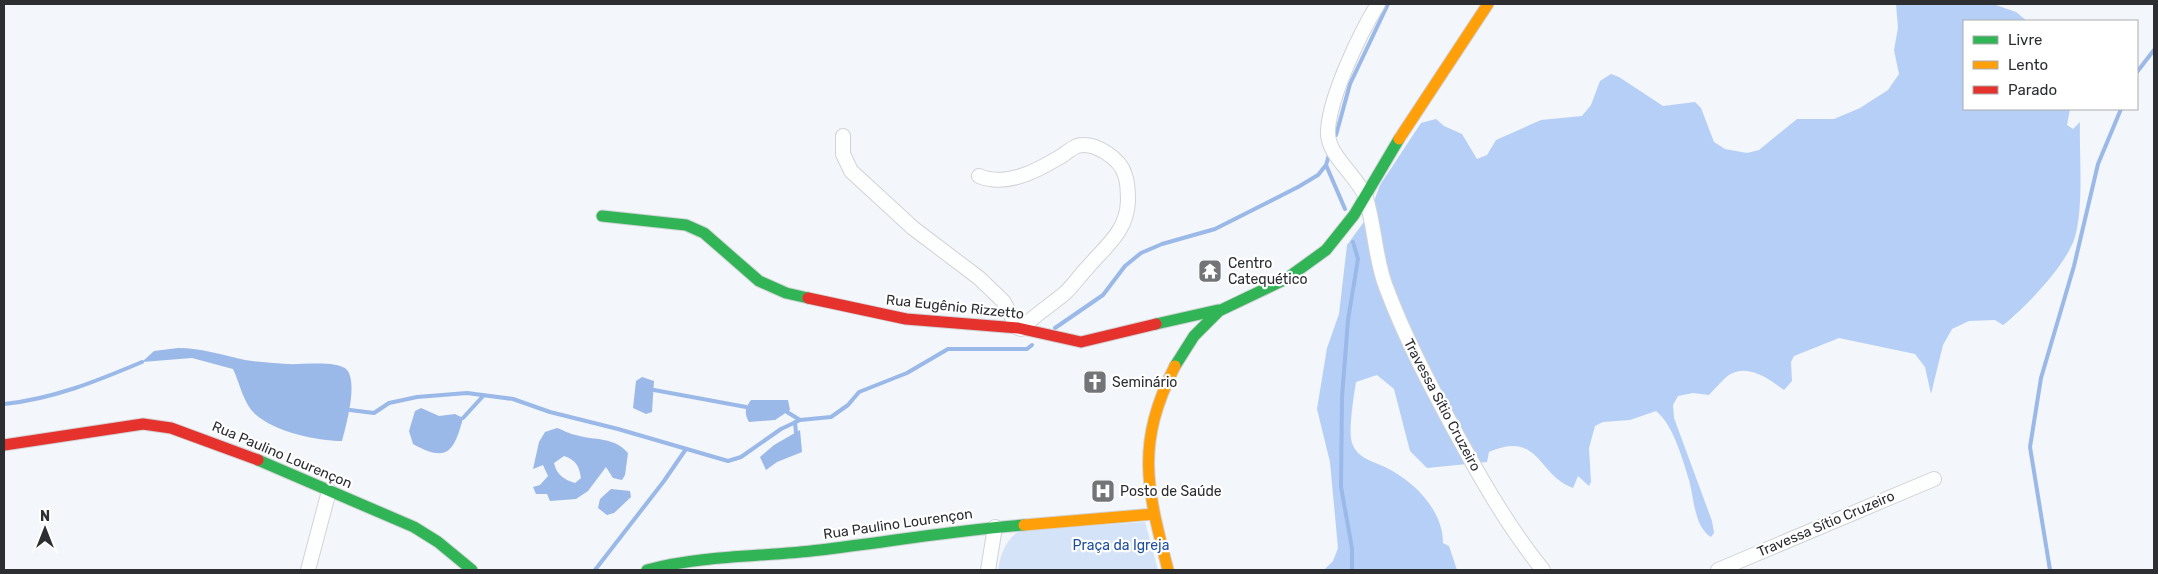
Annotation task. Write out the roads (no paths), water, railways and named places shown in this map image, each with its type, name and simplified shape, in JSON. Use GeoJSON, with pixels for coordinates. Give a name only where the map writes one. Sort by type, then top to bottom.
{"type":"FeatureCollection","features":[{"type":"Feature","properties":{"kind":"street"},"geometry":{"type":"LineString","coordinates":[[1365,196],[1329,141],[1328,129],[1335,99],[1353,52],[1378,4]]}},
{"type":"Feature","properties":{"kind":"street"},"geometry":{"type":"LineString","coordinates":[[1168,570],[1154,514],[1146,465],[1148,438],[1161,391],[1185,348],[1197,332],[1220,310],[1288,278],[1319,257],[1335,241],[1488,4]]}},
{"type":"Feature","properties":{"kind":"street"},"geometry":{"type":"LineString","coordinates":[[843,136],[843,154],[851,171],[912,228],[979,278],[1003,301],[1019,328],[1066,292],[1115,238],[1124,225],[1128,211],[1128,191],[1125,173],[1116,160],[1100,149],[1087,144],[1076,147],[1037,170],[1013,178],[989,180],[979,176]]}},
{"type":"Feature","properties":{"kind":"street","name":"Travessa Sítio Cruzeiro"},"geometry":{"type":"LineString","coordinates":[[1365,196],[1385,284],[1413,355],[1470,460],[1513,532],[1543,570]]}},
{"type":"Feature","properties":{"kind":"street","name":"Rua Eugênio Rizzetto"},"geometry":{"type":"LineString","coordinates":[[602,216],[686,226],[704,233],[759,281],[786,293],[833,305],[906,319],[1019,328],[1081,342],[1220,310]]}},
{"type":"Feature","properties":{"kind":"street","name":"Rua Paulino Lourençon"},"geometry":{"type":"LineString","coordinates":[[4,445],[143,424],[171,428],[236,450],[414,527],[438,542],[472,570]]}},
{"type":"Feature","properties":{"kind":"street","name":"Travessa Sítio Cruzeiro"},"geometry":{"type":"LineString","coordinates":[[1718,570],[1934,479]]}},
{"type":"Feature","properties":{"kind":"street"},"geometry":{"type":"LineString","coordinates":[[308,570],[329,491]]}},
{"type":"Feature","properties":{"kind":"street","name":"Rua Paulino Lourençon"},"geometry":{"type":"LineString","coordinates":[[647,570],[682,561],[820,550],[888,538],[1154,514]]}},
{"type":"Feature","properties":{"kind":"street"},"geometry":{"type":"LineString","coordinates":[[988,570],[995,527]]}},
{"type":"Feature","properties":{"kind":"waterway"},"geometry":{"type":"LineString","coordinates":[[1336,135],[1350,84],[1388,4]]}},
{"type":"Feature","properties":{"kind":"waterway"},"geometry":{"type":"LineString","coordinates":[[2138,71],[2154,50]]}},
{"type":"Feature","properties":{"kind":"waterway"},"geometry":{"type":"LineString","coordinates":[[2050,570],[2030,447],[2041,378],[2074,266],[2098,164],[2121,110]]}},
{"type":"Feature","properties":{"kind":"waterway"},"geometry":{"type":"LineString","coordinates":[[1055,328],[1103,295],[1125,266],[1141,253],[1162,244],[1215,229],[1298,187],[1318,175],[1326,165],[1329,155]]}},
{"type":"Feature","properties":{"kind":"waterway"},"geometry":{"type":"LineString","coordinates":[[1326,165],[1345,209]]}},
{"type":"Feature","properties":{"kind":"waterway"},"geometry":{"type":"LineString","coordinates":[[1352,570],[1352,548],[1341,487],[1342,397],[1348,320],[1358,259],[1353,242]]}},
{"type":"Feature","properties":{"kind":"waterway"},"geometry":{"type":"LineString","coordinates":[[350,410],[374,413],[389,403],[417,397],[467,393],[513,399],[550,412],[618,429],[728,461],[741,457],[781,429],[800,420],[831,417],[848,405],[859,392],[907,373],[948,349],[1027,349],[1032,345]]}},
{"type":"Feature","properties":{"kind":"waterway"},"geometry":{"type":"LineString","coordinates":[[4,404],[57,394],[142,362]]}},
{"type":"Feature","properties":{"kind":"waterway"},"geometry":{"type":"LineString","coordinates":[[654,390],[746,407]]}},
{"type":"Feature","properties":{"kind":"waterway"},"geometry":{"type":"LineString","coordinates":[[463,418],[484,395]]}},
{"type":"Feature","properties":{"kind":"waterway"},"geometry":{"type":"LineString","coordinates":[[787,412],[800,420]]}},
{"type":"Feature","properties":{"kind":"waterway"},"geometry":{"type":"LineString","coordinates":[[795,422],[796,433]]}},
{"type":"Feature","properties":{"kind":"waterway"},"geometry":{"type":"LineString","coordinates":[[595,570],[664,481],[686,449]]}},
{"type":"Feature","properties":{"kind":"place","name":"Centro Catequético"},"geometry":{"type":"Point","coordinates":[1210,271]}},
{"type":"Feature","properties":{"kind":"place","name":"Seminário"},"geometry":{"type":"Point","coordinates":[1095,382]}},
{"type":"Feature","properties":{"kind":"place","name":"Posto de Saúde"},"geometry":{"type":"Point","coordinates":[1103,491]}},
{"type":"Feature","properties":{"kind":"park label","name":"Praça da Igreja"},"geometry":{"type":"Point","coordinates":[1121,545]}}]}
